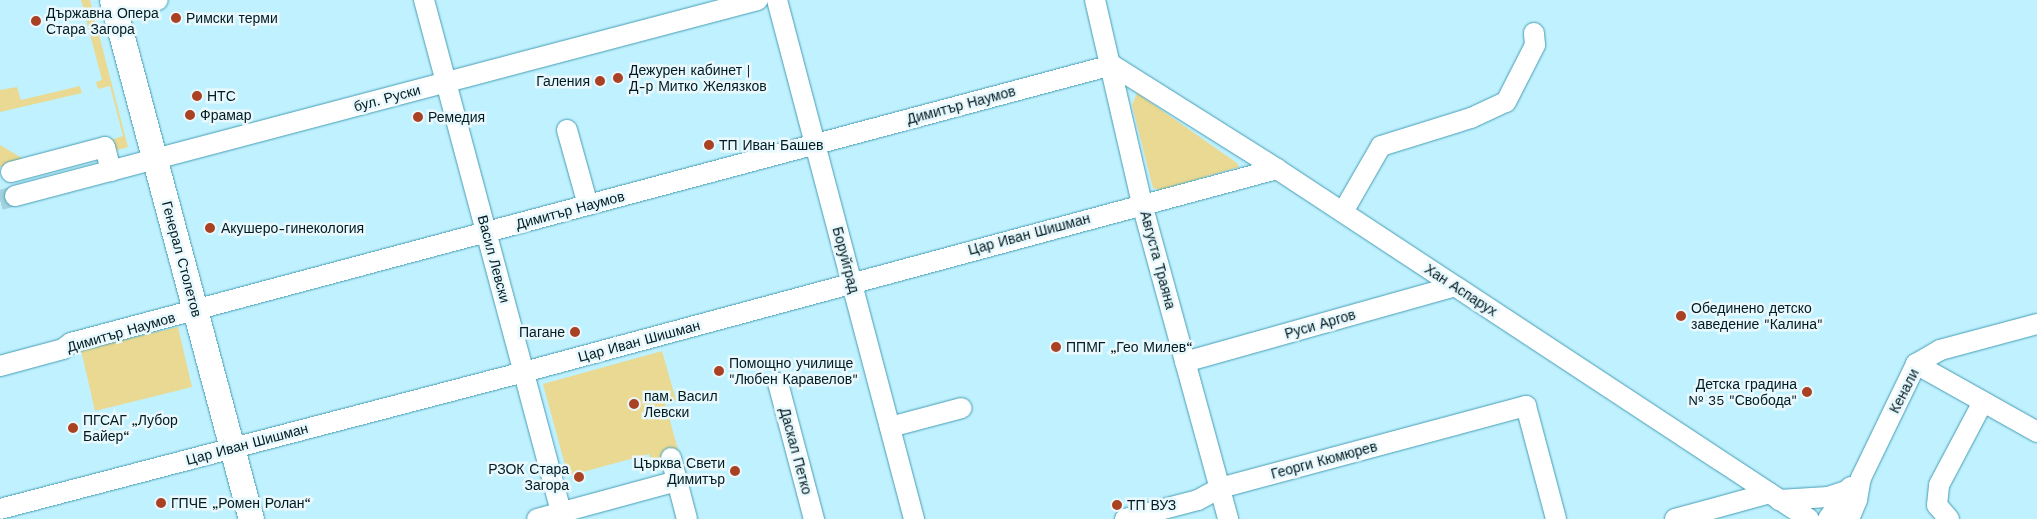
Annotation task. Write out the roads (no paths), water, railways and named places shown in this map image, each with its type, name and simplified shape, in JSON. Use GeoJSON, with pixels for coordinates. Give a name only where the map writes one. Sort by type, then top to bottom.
{"type":"FeatureCollection","features":[{"type":"Feature","properties":{"kind":"main road","name":"Генерал Столетов"},"geometry":{"type":"LineString","coordinates":[[114,6],[251,519]]}},
{"type":"Feature","properties":{"kind":"street"},"geometry":{"type":"LineString","coordinates":[[114,6],[158,0]]}},
{"type":"Feature","properties":{"kind":"street","name":"Васил Левски"},"geometry":{"type":"LineString","coordinates":[[424,0],[562,516]]}},
{"type":"Feature","properties":{"kind":"street","name":"бул. Руски"},"geometry":{"type":"LineString","coordinates":[[15,196],[758,0]]}},
{"type":"Feature","properties":{"kind":"street","name":"Боруйград"},"geometry":{"type":"LineString","coordinates":[[777,0],[914,519]]}},
{"type":"Feature","properties":{"kind":"street","name":"Августа Траяна"},"geometry":{"type":"LineString","coordinates":[[1095,0],[1112,65],[1142,204],[1228,519]]}},
{"type":"Feature","properties":{"kind":"street"},"geometry":{"type":"LineString","coordinates":[[1343,212],[1381,146],[1471,118],[1506,102],[1535,45],[1534,33]]}},
{"type":"Feature","properties":{"kind":"street","name":"Димитър Наумов"},"geometry":{"type":"LineString","coordinates":[[0,366],[195,310],[1112,65]]}},
{"type":"Feature","properties":{"kind":"street","name":"Хан Аспарух"},"geometry":{"type":"LineString","coordinates":[[1112,65],[1343,212],[1809,519]]}},
{"type":"Feature","properties":{"kind":"street"},"geometry":{"type":"LineString","coordinates":[[567,130],[588,205]]}},
{"type":"Feature","properties":{"kind":"street"},"geometry":{"type":"LineString","coordinates":[[11,172],[105,147],[111,171]]}},
{"type":"Feature","properties":{"kind":"street","name":"Цар Иван Шишман"},"geometry":{"type":"LineString","coordinates":[[0,509],[524,372],[851,282],[1276,169]]}},
{"type":"Feature","properties":{"kind":"street","name":"Руси Аргов"},"geometry":{"type":"LineString","coordinates":[[1185,362],[1455,286]]}},
{"type":"Feature","properties":{"kind":"street","name":"Кенали"},"geometry":{"type":"LineString","coordinates":[[1828,519],[1854,484],[1916,364],[1940,350],[2037,324]]}},
{"type":"Feature","properties":{"kind":"street"},"geometry":{"type":"LineString","coordinates":[[1916,364],[2037,432]]}},
{"type":"Feature","properties":{"kind":"street","name":"Даскал Петко"},"geometry":{"type":"LineString","coordinates":[[778,383],[814,519]]}},
{"type":"Feature","properties":{"kind":"street"},"geometry":{"type":"LineString","coordinates":[[1949,519],[1936,505],[1939,486],[1983,402]]}},
{"type":"Feature","properties":{"kind":"street","name":"Георги Кюмюрев"},"geometry":{"type":"LineString","coordinates":[[1125,519],[1198,500],[1220,488],[1526,406],[1556,519]]}},
{"type":"Feature","properties":{"kind":"street"},"geometry":{"type":"LineString","coordinates":[[890,427],[962,408]]}},
{"type":"Feature","properties":{"kind":"street"},"geometry":{"type":"LineString","coordinates":[[671,458],[687,519]]}},
{"type":"Feature","properties":{"kind":"street"},"geometry":{"type":"LineString","coordinates":[[538,519],[562,516],[677,481]]}},
{"type":"Feature","properties":{"kind":"street"},"geometry":{"type":"LineString","coordinates":[[1675,519],[1775,497],[1828,497],[1854,484]]}},
{"type":"Feature","properties":{"kind":"street","name":"Кенали"},"geometry":{"type":"LineString","coordinates":[[1848,519],[1857,500],[1854,484]]}},
{"type":"Feature","properties":{"kind":"tunnel"},"geometry":{"type":"LineString","coordinates":[[0,200],[15,196]]}},
{"type":"Feature","properties":{"kind":"place","name":"Римски терми"},"geometry":{"type":"Point","coordinates":[176,18]}},
{"type":"Feature","properties":{"kind":"place","name":"Държавна Опера Стара Загора"},"geometry":{"type":"Point","coordinates":[36,21]}},
{"type":"Feature","properties":{"kind":"place","name":"Дежурен кабинет | Д-р Митко Желязков"},"geometry":{"type":"Point","coordinates":[618,78]}},
{"type":"Feature","properties":{"kind":"place","name":"Галения"},"geometry":{"type":"Point","coordinates":[600,81]}},
{"type":"Feature","properties":{"kind":"place","name":"НТС"},"geometry":{"type":"Point","coordinates":[197,96]}},
{"type":"Feature","properties":{"kind":"place","name":"Фрамар"},"geometry":{"type":"Point","coordinates":[190,115]}},
{"type":"Feature","properties":{"kind":"place","name":"Ремедия"},"geometry":{"type":"Point","coordinates":[418,117]}},
{"type":"Feature","properties":{"kind":"place","name":"ТП Иван Башев"},"geometry":{"type":"Point","coordinates":[709,145]}},
{"type":"Feature","properties":{"kind":"place","name":"Акушеро-гинекология"},"geometry":{"type":"Point","coordinates":[210,228]}},
{"type":"Feature","properties":{"kind":"place","name":"Обединено детско заведение \"Калина\""},"geometry":{"type":"Point","coordinates":[1681,316]}},
{"type":"Feature","properties":{"kind":"place","name":"Пагане"},"geometry":{"type":"Point","coordinates":[575,332]}},
{"type":"Feature","properties":{"kind":"place","name":"ППМГ „Гео Милев“"},"geometry":{"type":"Point","coordinates":[1056,347]}},
{"type":"Feature","properties":{"kind":"place","name":"Помощно училище \"Любен Каравелов\""},"geometry":{"type":"Point","coordinates":[719,371]}},
{"type":"Feature","properties":{"kind":"place","name":"Детска градина № 35 \"Свобода\""},"geometry":{"type":"Point","coordinates":[1807,392]}},
{"type":"Feature","properties":{"kind":"place","name":"пам. Васил Левски"},"geometry":{"type":"Point","coordinates":[634,404]}},
{"type":"Feature","properties":{"kind":"place","name":"ПГСАГ „Лубор Байер“"},"geometry":{"type":"Point","coordinates":[73,428]}},
{"type":"Feature","properties":{"kind":"place","name":"Църква Свети Димитър"},"geometry":{"type":"Point","coordinates":[735,471]}},
{"type":"Feature","properties":{"kind":"place","name":"РЗОК Стара Загора"},"geometry":{"type":"Point","coordinates":[579,477]}},
{"type":"Feature","properties":{"kind":"place","name":"ГПЧЕ „Ромен Ролан“"},"geometry":{"type":"Point","coordinates":[161,503]}},
{"type":"Feature","properties":{"kind":"place","name":"ТП ВУЗ"},"geometry":{"type":"Point","coordinates":[1117,505]}}]}
